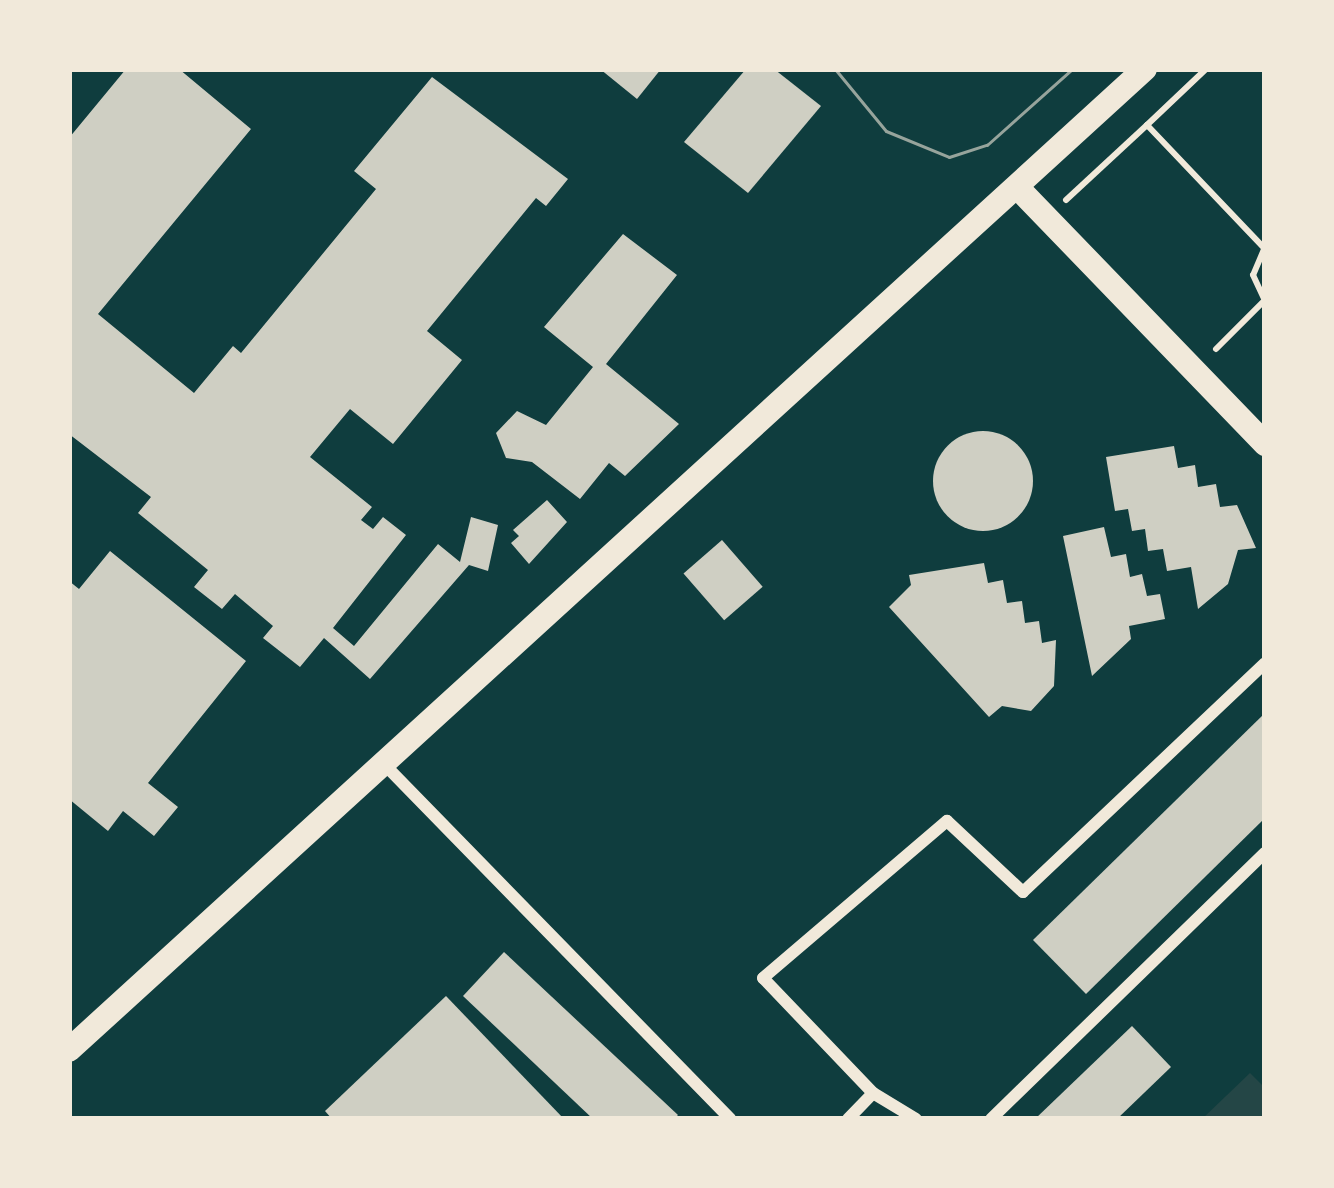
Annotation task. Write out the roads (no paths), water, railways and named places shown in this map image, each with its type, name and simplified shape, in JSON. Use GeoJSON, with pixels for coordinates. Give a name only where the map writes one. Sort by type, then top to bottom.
{"type":"FeatureCollection","features":[{"type":"Feature","properties":{"kind":"main road"},"geometry":{"type":"LineString","coordinates":[[69,1050],[1145,69]]}},
{"type":"Feature","properties":{"kind":"main road"},"geometry":{"type":"LineString","coordinates":[[1018,188],[1265,444]]}},
{"type":"Feature","properties":{"kind":"street"},"geometry":{"type":"LineString","coordinates":[[916,1119],[873,1093],[763,978],[947,821],[1023,892],[1265,663]]}},
{"type":"Feature","properties":{"kind":"street"},"geometry":{"type":"LineString","coordinates":[[384,764],[730,1119]]}},
{"type":"Feature","properties":{"kind":"street"},"geometry":{"type":"LineString","coordinates":[[991,1119],[1265,854]]}},
{"type":"Feature","properties":{"kind":"street"},"geometry":{"type":"LineString","coordinates":[[848,1119],[873,1093]]}},
{"type":"Feature","properties":{"kind":"tram line"},"geometry":{"type":"LineString","coordinates":[[835,69],[886,131],[949,157],[987,145],[1072,69]]}}]}
